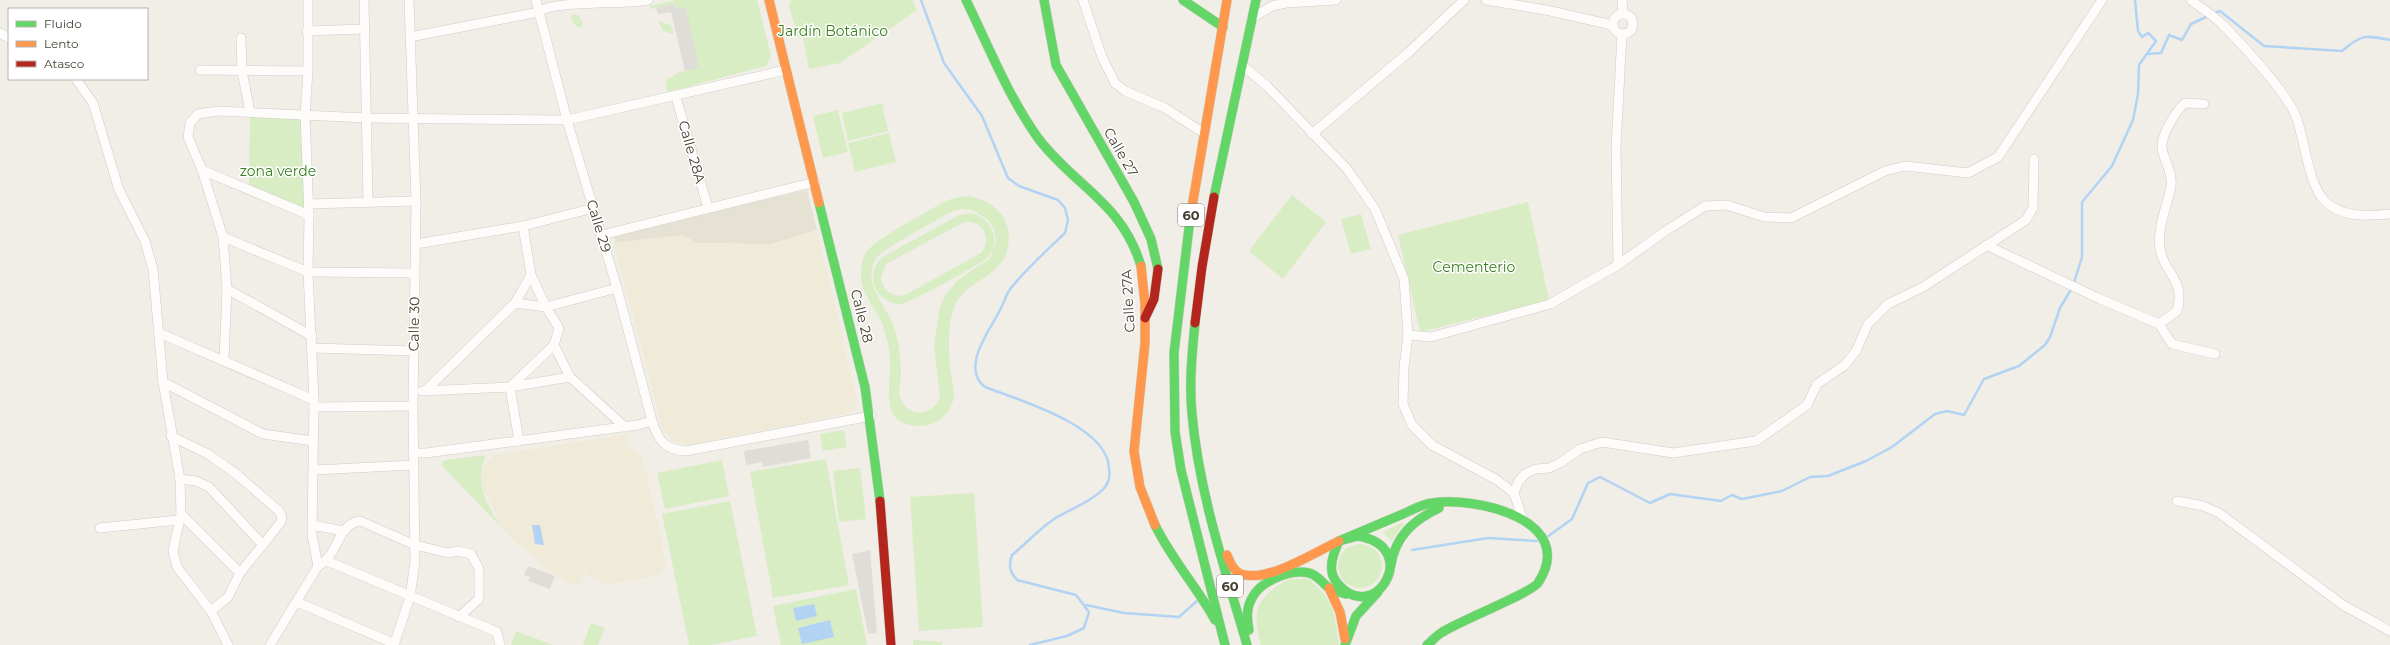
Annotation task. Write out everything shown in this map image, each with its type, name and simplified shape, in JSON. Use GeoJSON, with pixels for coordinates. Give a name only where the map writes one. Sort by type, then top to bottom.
{"type":"FeatureCollection","features":[{"type":"Feature","properties":{"kind":"main road","name":"Calle 28"},"geometry":{"type":"LineString","coordinates":[[769,0],[861,368],[870,416],[879,495],[891,645]]}},
{"type":"Feature","properties":{"kind":"main road","name":"Calle 27A"},"geometry":{"type":"LineString","coordinates":[[966,0],[989,48],[1034,132],[1052,153],[1096,192],[1124,225],[1138,253],[1143,275],[1143,365],[1133,446],[1139,482],[1153,518],[1174,560],[1202,597],[1222,634]]}},
{"type":"Feature","properties":{"kind":"main road","name":"Calle 27"},"geometry":{"type":"LineString","coordinates":[[1044,0],[1056,65],[1078,107],[1134,202],[1151,239],[1158,267],[1154,299],[1144,320]]}},
{"type":"Feature","properties":{"kind":"main road"},"geometry":{"type":"LineString","coordinates":[[1183,0],[1223,27]]}},
{"type":"Feature","properties":{"kind":"main road","name":"60"},"geometry":{"type":"LineString","coordinates":[[1225,645],[1190,513],[1175,432],[1174,353],[1185,249],[1226,15],[1227,0]]}},
{"type":"Feature","properties":{"kind":"main road"},"geometry":{"type":"LineString","coordinates":[[1226,15],[1233,0]]}},
{"type":"Feature","properties":{"kind":"main road"},"geometry":{"type":"LineString","coordinates":[[1251,0],[1251,23]]}},
{"type":"Feature","properties":{"kind":"main road","name":"60"},"geometry":{"type":"LineString","coordinates":[[1247,645],[1213,528],[1195,444],[1191,382],[1192,348],[1203,248],[1256,0]]}},
{"type":"Feature","properties":{"kind":"main road"},"geometry":{"type":"LineString","coordinates":[[1213,528],[1220,536],[1233,568],[1247,576],[1260,576],[1274,571],[1339,541],[1430,503],[1445,500],[1465,501],[1489,506],[1523,521],[1541,534],[1547,542],[1549,558],[1545,574],[1537,585],[1441,632],[1427,645]]}},
{"type":"Feature","properties":{"kind":"main road"},"geometry":{"type":"LineString","coordinates":[[1345,645],[1356,616],[1384,585],[1391,568],[1391,554],[1404,532],[1429,513],[1444,506],[1465,501]]}},
{"type":"Feature","properties":{"kind":"main road"},"geometry":{"type":"LineString","coordinates":[[1339,541],[1358,536],[1369,537],[1378,542],[1385,549],[1390,558],[1391,568]]}},
{"type":"Feature","properties":{"kind":"main road"},"geometry":{"type":"LineString","coordinates":[[1339,541],[1330,561],[1332,586],[1343,616],[1345,645]]}},
{"type":"Feature","properties":{"kind":"main road"},"geometry":{"type":"LineString","coordinates":[[1253,645],[1247,622],[1248,608],[1252,598],[1260,588],[1288,574],[1303,572],[1320,578],[1346,594],[1362,597],[1378,592]]}},
{"type":"Feature","properties":{"kind":"street"},"geometry":{"type":"LineString","coordinates":[[308,0],[308,71],[305,115],[310,215],[308,272],[313,348],[314,403],[312,542],[318,566]]}},
{"type":"Feature","properties":{"kind":"street"},"geometry":{"type":"LineString","coordinates":[[364,0],[368,202]]}},
{"type":"Feature","properties":{"kind":"street","name":"Calle 30"},"geometry":{"type":"LineString","coordinates":[[395,644],[410,597],[415,562],[413,392],[416,201],[409,0]]}},
{"type":"Feature","properties":{"kind":"street","name":"Calle 29"},"geometry":{"type":"LineString","coordinates":[[536,0],[567,120],[602,235],[652,421],[658,438],[668,448],[686,451],[870,416]]}},
{"type":"Feature","properties":{"kind":"street"},"geometry":{"type":"LineString","coordinates":[[410,37],[539,12],[543,7],[555,4],[625,4],[648,0]]}},
{"type":"Feature","properties":{"kind":"street"},"geometry":{"type":"LineString","coordinates":[[1083,0],[1102,57],[1115,83],[1125,91],[1165,108],[1205,134]]}},
{"type":"Feature","properties":{"kind":"street"},"geometry":{"type":"LineString","coordinates":[[1251,23],[1272,6],[1303,0],[1336,0]]}},
{"type":"Feature","properties":{"kind":"street"},"geometry":{"type":"LineString","coordinates":[[1312,134],[1409,52],[1464,0]]}},
{"type":"Feature","properties":{"kind":"street"},"geometry":{"type":"LineString","coordinates":[[1486,0],[1546,10],[1612,25],[1616,32],[1622,34],[1629,32],[1633,22],[1629,16],[1623,13],[1616,16],[1612,25]]}},
{"type":"Feature","properties":{"kind":"street"},"geometry":{"type":"LineString","coordinates":[[1622,0],[1623,13]]}},
{"type":"Feature","properties":{"kind":"street"},"geometry":{"type":"LineString","coordinates":[[1408,335],[1431,337],[1550,304],[1618,265],[1664,232],[1705,206],[1727,205],[1764,217],[1791,218],[1885,171],[1905,166],[1968,173],[1998,157],[2102,0]]}},
{"type":"Feature","properties":{"kind":"street"},"geometry":{"type":"LineString","coordinates":[[2191,0],[2222,24],[2280,90],[2294,114],[2316,190],[2324,201],[2343,212],[2370,216],[2390,214]]}},
{"type":"Feature","properties":{"kind":"street"},"geometry":{"type":"LineString","coordinates":[[307,31],[364,29]]}},
{"type":"Feature","properties":{"kind":"street"},"geometry":{"type":"LineString","coordinates":[[1618,265],[1616,147],[1622,34]]}},
{"type":"Feature","properties":{"kind":"street"},"geometry":{"type":"LineString","coordinates":[[241,38],[242,71],[250,112]]}},
{"type":"Feature","properties":{"kind":"street"},"geometry":{"type":"LineString","coordinates":[[1242,65],[1267,86],[1347,169],[1375,209],[1404,279],[1408,335],[1404,367],[1403,404],[1412,425],[1432,445],[1497,480],[1514,493],[1523,521]]}},
{"type":"Feature","properties":{"kind":"street"},"geometry":{"type":"LineString","coordinates":[[200,70],[308,71]]}},
{"type":"Feature","properties":{"kind":"street"},"geometry":{"type":"LineString","coordinates":[[224,361],[227,289],[223,236],[202,170],[188,137],[190,123],[198,114],[218,111],[366,118],[567,120],[676,97],[786,70]]}},
{"type":"Feature","properties":{"kind":"street"},"geometry":{"type":"LineString","coordinates":[[77,80],[93,104],[119,190],[145,241],[153,269],[163,382],[171,436],[180,479],[180,517],[173,551],[177,567],[211,611],[228,645]]}},
{"type":"Feature","properties":{"kind":"street","name":"Calle 28A"},"geometry":{"type":"LineString","coordinates":[[676,97],[708,208]]}},
{"type":"Feature","properties":{"kind":"street"},"geometry":{"type":"LineString","coordinates":[[2159,324],[2177,311],[2181,298],[2160,249],[2162,214],[2171,185],[2169,169],[2162,147],[2169,123],[2179,108],[2185,103],[2204,104]]}},
{"type":"Feature","properties":{"kind":"street"},"geometry":{"type":"LineString","coordinates":[[1514,493],[1518,482],[1526,474],[1536,469],[1555,466],[1580,450],[1602,442],[1673,453],[1756,441],[1807,405],[1817,384],[1845,365],[1856,350],[1868,324],[1888,304],[1923,287],[2026,220],[2033,208],[2034,159]]}},
{"type":"Feature","properties":{"kind":"street"},"geometry":{"type":"LineString","coordinates":[[202,170],[310,215]]}},
{"type":"Feature","properties":{"kind":"street"},"geometry":{"type":"LineString","coordinates":[[602,235],[814,182]]}},
{"type":"Feature","properties":{"kind":"street"},"geometry":{"type":"LineString","coordinates":[[309,204],[416,201]]}},
{"type":"Feature","properties":{"kind":"street"},"geometry":{"type":"LineString","coordinates":[[416,244],[523,226],[594,208]]}},
{"type":"Feature","properties":{"kind":"street"},"geometry":{"type":"LineString","coordinates":[[510,387],[554,345],[558,328],[546,308],[531,275],[523,226]]}},
{"type":"Feature","properties":{"kind":"street"},"geometry":{"type":"LineString","coordinates":[[223,236],[308,272],[415,273]]}},
{"type":"Feature","properties":{"kind":"street"},"geometry":{"type":"LineString","coordinates":[[1986,245],[2159,324],[2172,344],[2215,354]]}},
{"type":"Feature","properties":{"kind":"street"},"geometry":{"type":"LineString","coordinates":[[426,390],[515,303],[531,275]]}},
{"type":"Feature","properties":{"kind":"street"},"geometry":{"type":"LineString","coordinates":[[515,303],[546,308],[617,288]]}},
{"type":"Feature","properties":{"kind":"street"},"geometry":{"type":"LineString","coordinates":[[227,289],[312,336]]}},
{"type":"Feature","properties":{"kind":"street"},"geometry":{"type":"LineString","coordinates":[[159,333],[224,361],[314,403],[413,406]]}},
{"type":"Feature","properties":{"kind":"street"},"geometry":{"type":"LineString","coordinates":[[554,345],[570,377],[626,427]]}},
{"type":"Feature","properties":{"kind":"street"},"geometry":{"type":"LineString","coordinates":[[313,348],[414,351]]}},
{"type":"Feature","properties":{"kind":"street"},"geometry":{"type":"LineString","coordinates":[[413,392],[426,390],[510,387],[570,377]]}},
{"type":"Feature","properties":{"kind":"street"},"geometry":{"type":"LineString","coordinates":[[163,382],[263,434],[313,441]]}},
{"type":"Feature","properties":{"kind":"street"},"geometry":{"type":"LineString","coordinates":[[510,387],[519,441]]}},
{"type":"Feature","properties":{"kind":"street"},"geometry":{"type":"LineString","coordinates":[[414,453],[426,453],[626,427],[652,421]]}},
{"type":"Feature","properties":{"kind":"street"},"geometry":{"type":"LineString","coordinates":[[171,436],[208,454],[235,473],[279,511],[282,517],[281,522],[240,573],[228,597],[211,611]]}},
{"type":"Feature","properties":{"kind":"street"},"geometry":{"type":"LineString","coordinates":[[314,470],[414,465]]}},
{"type":"Feature","properties":{"kind":"street"},"geometry":{"type":"LineString","coordinates":[[180,479],[196,481],[209,487],[263,545]]}},
{"type":"Feature","properties":{"kind":"street"},"geometry":{"type":"LineString","coordinates":[[2177,501],[2203,506],[2219,513],[2343,605],[2390,631]]}},
{"type":"Feature","properties":{"kind":"street"},"geometry":{"type":"LineString","coordinates":[[100,528],[180,517]]}},
{"type":"Feature","properties":{"kind":"street"},"geometry":{"type":"LineString","coordinates":[[180,517],[240,573]]}},
{"type":"Feature","properties":{"kind":"street"},"geometry":{"type":"LineString","coordinates":[[270,645],[318,566],[327,561],[344,531],[353,522],[360,521],[415,545],[448,553],[458,551],[470,554],[475,559],[479,569],[479,599],[459,617]]}},
{"type":"Feature","properties":{"kind":"street"},"geometry":{"type":"LineString","coordinates":[[312,525],[344,531]]}},
{"type":"Feature","properties":{"kind":"street"},"geometry":{"type":"LineString","coordinates":[[327,561],[410,597],[494,630],[499,635],[500,645]]}},
{"type":"Feature","properties":{"kind":"street"},"geometry":{"type":"LineString","coordinates":[[297,602],[395,644]]}},
{"type":"Feature","properties":{"kind":"shaded area"},"geometry":{"type":"Polygon","coordinates":[[[675,4],[676,9],[686,7],[699,68],[685,71],[671,12],[658,14],[656,8],[675,4]]]}},
{"type":"Feature","properties":{"kind":"shaded area"},"geometry":{"type":"Polygon","coordinates":[[[807,190],[817,230],[771,244],[697,243],[683,235],[615,243],[615,235],[807,190]]]}},
{"type":"Feature","properties":{"kind":"shaded area"},"geometry":{"type":"Polygon","coordinates":[[[817,230],[858,404],[852,412],[793,425],[685,445],[673,441],[663,430],[614,243],[683,235],[697,243],[771,244],[817,230]]]}},
{"type":"Feature","properties":{"kind":"shaded area"},"geometry":{"type":"Polygon","coordinates":[[[626,434],[629,447],[640,454],[646,471],[666,562],[662,574],[607,585],[588,576],[581,554],[585,572],[582,580],[579,584],[569,584],[553,573],[510,537],[502,527],[483,488],[481,478],[484,464],[495,455],[551,446],[568,495],[576,530],[569,495],[552,446],[626,434]]]}},
{"type":"Feature","properties":{"kind":"shaded area"},"geometry":{"type":"Polygon","coordinates":[[[808,440],[811,458],[763,467],[762,462],[746,465],[744,451],[808,440]]]}},
{"type":"Feature","properties":{"kind":"shaded area"},"geometry":{"type":"Polygon","coordinates":[[[870,550],[877,633],[868,634],[852,554],[870,550]]]}},
{"type":"Feature","properties":{"kind":"shaded area"},"geometry":{"type":"Polygon","coordinates":[[[528,566],[555,576],[550,589],[528,581],[530,577],[524,575],[528,566]]]}},
{"type":"Feature","properties":{"kind":"green space"},"geometry":{"type":"Polygon","coordinates":[[[676,0],[757,0],[771,56],[766,66],[667,92],[666,80],[679,72],[699,68],[675,4],[651,9],[650,6],[676,0]]]}},
{"type":"Feature","properties":{"kind":"green space","name":"Jardín Botánico"},"geometry":{"type":"Polygon","coordinates":[[[791,0],[912,0],[917,10],[840,63],[809,69],[803,38],[798,37],[789,6],[791,0]]]}},
{"type":"Feature","properties":{"kind":"green space"},"geometry":{"type":"Polygon","coordinates":[[[572,14],[578,15],[583,23],[582,27],[576,26],[571,19],[572,14]]]}},
{"type":"Feature","properties":{"kind":"green space"},"geometry":{"type":"Polygon","coordinates":[[[658,21],[671,25],[674,34],[663,31],[658,21]]]}},
{"type":"Feature","properties":{"kind":"green space"},"geometry":{"type":"Polygon","coordinates":[[[882,103],[888,131],[848,141],[842,113],[882,103]]]}},
{"type":"Feature","properties":{"kind":"green space"},"geometry":{"type":"Polygon","coordinates":[[[838,110],[848,152],[823,158],[813,116],[838,110]]]}},
{"type":"Feature","properties":{"kind":"green space","name":"zona verde"},"geometry":{"type":"Polygon","coordinates":[[[250,114],[303,116],[308,214],[249,189],[250,114]]]}},
{"type":"Feature","properties":{"kind":"green space"},"geometry":{"type":"Polygon","coordinates":[[[889,133],[896,162],[855,172],[848,143],[889,133]]]}},
{"type":"Feature","properties":{"kind":"green space"},"geometry":{"type":"Polygon","coordinates":[[[1292,195],[1326,222],[1283,279],[1249,251],[1292,195]]]}},
{"type":"Feature","properties":{"kind":"green space"},"geometry":{"type":"Polygon","coordinates":[[[967,196],[984,201],[994,207],[1002,215],[1005,220],[1009,237],[1008,247],[1005,257],[999,266],[966,291],[954,308],[950,323],[949,338],[950,369],[954,398],[948,412],[941,419],[929,425],[920,426],[907,424],[898,420],[892,413],[889,395],[890,359],[888,344],[880,318],[864,291],[861,276],[862,262],[864,256],[873,245],[892,232],[946,201],[967,196]],[[961,209],[951,212],[888,248],[876,258],[872,268],[874,287],[896,333],[901,367],[900,397],[903,404],[913,412],[925,412],[931,409],[940,398],[934,346],[940,306],[946,294],[957,281],[990,258],[996,242],[994,229],[988,220],[973,210],[961,209]]]}},
{"type":"Feature","properties":{"kind":"green space","name":"Cementerio"},"geometry":{"type":"Polygon","coordinates":[[[1528,202],[1549,300],[1420,332],[1398,235],[1528,202]]]}},
{"type":"Feature","properties":{"kind":"green space"},"geometry":{"type":"Polygon","coordinates":[[[972,213],[979,216],[985,220],[993,231],[994,245],[992,252],[987,258],[907,302],[901,304],[892,303],[882,297],[875,287],[873,279],[875,268],[881,258],[959,215],[972,213]],[[964,222],[886,264],[881,277],[883,286],[892,294],[900,296],[905,295],[981,253],[986,242],[986,236],[981,227],[971,222],[964,222]]]}},
{"type":"Feature","properties":{"kind":"green space"},"geometry":{"type":"Polygon","coordinates":[[[1361,214],[1371,249],[1351,254],[1341,219],[1361,214]]]}},
{"type":"Feature","properties":{"kind":"green space"},"geometry":{"type":"Polygon","coordinates":[[[844,430],[847,447],[823,451],[820,434],[844,430]]]}},
{"type":"Feature","properties":{"kind":"green space"},"geometry":{"type":"Polygon","coordinates":[[[486,455],[481,474],[483,492],[486,501],[501,527],[442,466],[442,462],[446,460],[486,455]]]}},
{"type":"Feature","properties":{"kind":"green space"},"geometry":{"type":"Polygon","coordinates":[[[826,459],[849,585],[773,598],[750,472],[826,459]]]}},
{"type":"Feature","properties":{"kind":"green space"},"geometry":{"type":"Polygon","coordinates":[[[722,460],[729,496],[665,509],[657,473],[722,460]]]}},
{"type":"Feature","properties":{"kind":"green space"},"geometry":{"type":"Polygon","coordinates":[[[860,468],[866,519],[839,522],[833,471],[860,468]]]}},
{"type":"Feature","properties":{"kind":"green space"},"geometry":{"type":"Polygon","coordinates":[[[974,493],[983,627],[919,631],[910,497],[974,493]]]}},
{"type":"Feature","properties":{"kind":"green space"},"geometry":{"type":"Polygon","coordinates":[[[730,501],[757,636],[710,645],[689,645],[662,514],[730,501]]]}},
{"type":"Feature","properties":{"kind":"green space"},"geometry":{"type":"Polygon","coordinates":[[[1401,523],[1404,523],[1391,541],[1383,532],[1401,523]]]}},
{"type":"Feature","properties":{"kind":"green space"},"geometry":{"type":"Polygon","coordinates":[[[1360,544],[1372,548],[1378,554],[1382,566],[1378,578],[1372,584],[1360,588],[1348,584],[1342,578],[1338,566],[1342,554],[1348,548],[1360,544]]]}},
{"type":"Feature","properties":{"kind":"green space"},"geometry":{"type":"Polygon","coordinates":[[[1288,579],[1309,579],[1318,587],[1329,601],[1334,616],[1339,645],[1261,645],[1256,622],[1259,606],[1269,593],[1288,579]]]}},
{"type":"Feature","properties":{"kind":"green space"},"geometry":{"type":"Polygon","coordinates":[[[856,589],[867,645],[781,645],[773,606],[856,589]]]}},
{"type":"Feature","properties":{"kind":"green space"},"geometry":{"type":"Polygon","coordinates":[[[591,623],[605,628],[598,645],[583,645],[591,623]]]}},
{"type":"Feature","properties":{"kind":"green space"},"geometry":{"type":"Polygon","coordinates":[[[516,631],[553,645],[511,645],[516,631]]]}},
{"type":"Feature","properties":{"kind":"green space"},"geometry":{"type":"Polygon","coordinates":[[[913,640],[942,642],[942,645],[913,645],[913,640]]]}},
{"type":"Feature","properties":{"kind":"water"},"geometry":{"type":"Polygon","coordinates":[[[532,525],[540,525],[544,545],[535,544],[532,525]]]}},
{"type":"Feature","properties":{"kind":"water"},"geometry":{"type":"Polygon","coordinates":[[[814,604],[817,616],[796,621],[793,608],[814,604]]]}},
{"type":"Feature","properties":{"kind":"water"},"geometry":{"type":"Polygon","coordinates":[[[830,620],[834,637],[802,644],[798,628],[830,620]]]}},
{"type":"Feature","properties":{"kind":"waterway"},"geometry":{"type":"LineString","coordinates":[[921,0],[944,63],[982,116],[1008,178],[1019,186],[1058,200],[1065,208],[1068,220],[1065,233],[1030,266],[1009,290],[979,349],[975,370],[978,379],[985,387],[1039,407],[1079,428],[1094,440],[1105,454],[1109,469],[1108,481],[1101,492],[1054,519],[1012,555],[1010,569],[1017,580],[1076,595],[1089,612],[1084,628],[1067,636],[1030,645]]}},
{"type":"Feature","properties":{"kind":"waterway"},"geometry":{"type":"LineString","coordinates":[[1547,537],[1572,519],[1588,483],[1600,477],[1650,503],[1670,494],[1721,501],[1732,495],[1742,499],[1782,491],[1810,477],[1828,476],[1866,461],[1892,447],[1935,414],[1947,411],[1964,415],[1984,379],[2019,366],[2045,345],[2050,337],[2060,308],[2073,286],[2082,257],[2082,202],[2112,166],[2133,120],[2138,94],[2139,65],[2156,41],[2148,33],[2142,37],[2138,31],[2135,0]]}},
{"type":"Feature","properties":{"kind":"waterway"},"geometry":{"type":"LineString","coordinates":[[2214,13],[2220,11],[2264,46],[2342,51],[2354,41],[2364,37],[2390,40]]}},
{"type":"Feature","properties":{"kind":"waterway"},"geometry":{"type":"LineString","coordinates":[[2148,54],[2161,53],[2169,35],[2182,40],[2191,24],[2208,16]]}},
{"type":"Feature","properties":{"kind":"waterway"},"geometry":{"type":"LineString","coordinates":[[1412,550],[1488,538],[1537,541]]}},
{"type":"Feature","properties":{"kind":"waterway"},"geometry":{"type":"LineString","coordinates":[[1086,605],[1124,613],[1179,617],[1198,600]]}},
{"type":"Feature","properties":{"kind":"traffic: fast"},"geometry":{"type":"LineString","coordinates":[[966,0],[999,71],[1027,122],[1052,155],[1110,210],[1133,244],[1141,266]]}},
{"type":"Feature","properties":{"kind":"traffic: fast"},"geometry":{"type":"LineString","coordinates":[[1044,0],[1056,65],[1134,202],[1151,239],[1158,269]]}},
{"type":"Feature","properties":{"kind":"traffic: fast"},"geometry":{"type":"LineString","coordinates":[[1183,0],[1223,27]]}},
{"type":"Feature","properties":{"kind":"traffic: fast"},"geometry":{"type":"LineString","coordinates":[[1214,197],[1256,0]]}},
{"type":"Feature","properties":{"kind":"traffic: fast"},"geometry":{"type":"LineString","coordinates":[[819,203],[865,387],[880,501]]}},
{"type":"Feature","properties":{"kind":"traffic: fast"},"geometry":{"type":"LineString","coordinates":[[1190,219],[1174,353],[1175,432],[1181,470],[1225,645]]}},
{"type":"Feature","properties":{"kind":"traffic: fast"},"geometry":{"type":"LineString","coordinates":[[1195,323],[1191,380],[1195,443],[1200,473],[1214,531],[1247,645]]}},
{"type":"Feature","properties":{"kind":"traffic: fast"},"geometry":{"type":"LineString","coordinates":[[1339,541],[1421,506],[1432,503],[1451,502],[1473,504],[1496,509],[1517,517],[1534,528],[1545,543],[1547,561],[1538,583],[1532,588],[1449,628],[1439,634],[1427,645]]}},
{"type":"Feature","properties":{"kind":"traffic: fast"},"geometry":{"type":"LineString","coordinates":[[1391,565],[1393,555],[1401,537],[1414,524],[1439,508]]}},
{"type":"Feature","properties":{"kind":"traffic: fast"},"geometry":{"type":"LineString","coordinates":[[1155,525],[1169,550],[1215,620]]}},
{"type":"Feature","properties":{"kind":"traffic: fast"},"geometry":{"type":"LineString","coordinates":[[1358,536],[1377,543],[1388,554],[1390,567],[1386,580],[1378,591],[1366,596],[1352,595],[1338,584],[1334,579],[1331,568],[1333,557],[1339,541],[1358,536]]}},
{"type":"Feature","properties":{"kind":"traffic: fast"},"geometry":{"type":"LineString","coordinates":[[1249,630],[1247,615],[1248,607],[1255,593],[1268,582],[1284,575],[1301,572],[1309,573],[1317,577],[1329,588],[1346,594]]}},
{"type":"Feature","properties":{"kind":"traffic: fast"},"geometry":{"type":"LineString","coordinates":[[1345,645],[1356,616],[1378,592]]}},
{"type":"Feature","properties":{"kind":"traffic: slow"},"geometry":{"type":"LineString","coordinates":[[769,0],[819,203]]}},
{"type":"Feature","properties":{"kind":"traffic: slow"},"geometry":{"type":"LineString","coordinates":[[1190,219],[1227,0]]}},
{"type":"Feature","properties":{"kind":"traffic: slow"},"geometry":{"type":"LineString","coordinates":[[1141,266],[1145,304],[1145,343],[1134,451],[1140,487],[1155,525]]}},
{"type":"Feature","properties":{"kind":"traffic: slow"},"geometry":{"type":"LineString","coordinates":[[1227,555],[1232,566],[1238,573],[1252,576],[1264,574],[1291,565],[1339,541]]}},
{"type":"Feature","properties":{"kind":"traffic: slow"},"geometry":{"type":"LineString","coordinates":[[1329,588],[1340,612],[1345,639]]}},
{"type":"Feature","properties":{"kind":"traffic: jam"},"geometry":{"type":"LineString","coordinates":[[1195,323],[1202,267],[1214,197]]}},
{"type":"Feature","properties":{"kind":"traffic: jam"},"geometry":{"type":"LineString","coordinates":[[1145,318],[1154,299],[1158,269]]}},
{"type":"Feature","properties":{"kind":"traffic: jam"},"geometry":{"type":"LineString","coordinates":[[880,501],[891,645]]}}]}
